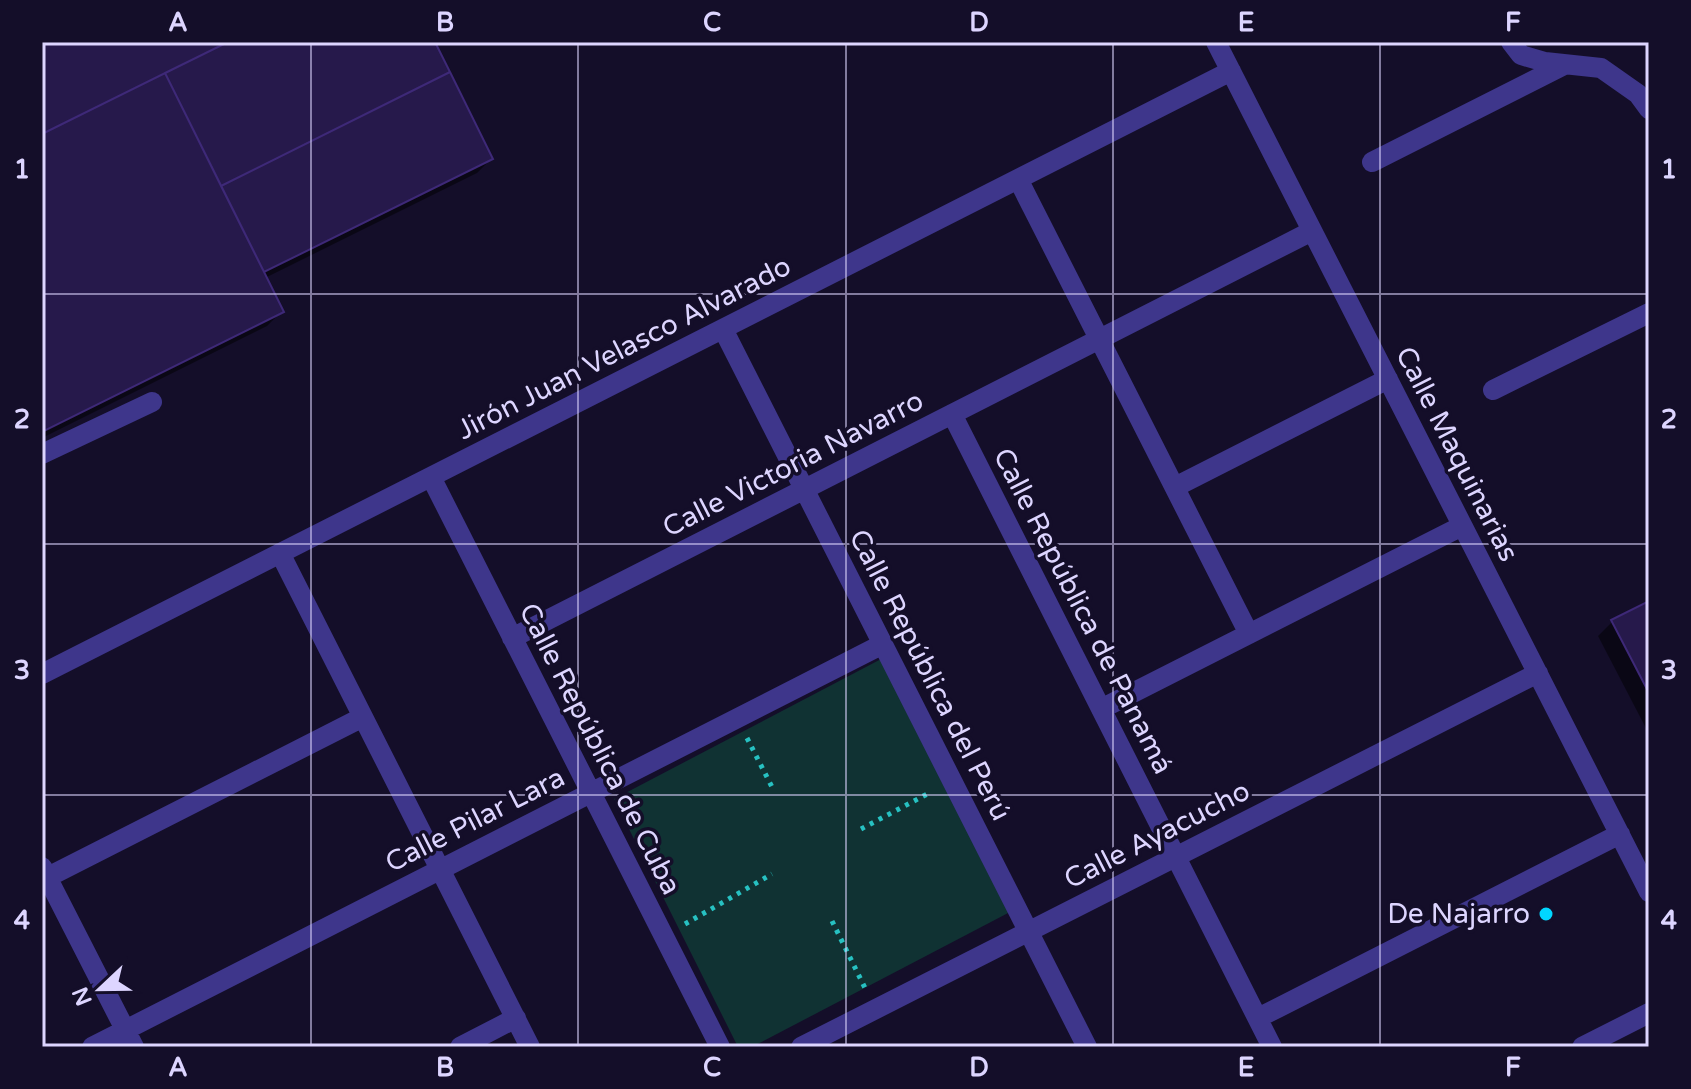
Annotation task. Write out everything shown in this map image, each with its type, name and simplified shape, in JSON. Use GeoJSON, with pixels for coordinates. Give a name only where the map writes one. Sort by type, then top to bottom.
{"type":"FeatureCollection","features":[{"type":"Feature","properties":{"kind":"street","name":"Calle Maquinarias"},"geometry":{"type":"LineString","coordinates":[[1216,42],[1649,892]]}},
{"type":"Feature","properties":{"kind":"street"},"geometry":{"type":"LineString","coordinates":[[1511,42],[1521,55],[1545,62],[1601,68],[1638,94],[1649,109]]}},
{"type":"Feature","properties":{"kind":"street"},"geometry":{"type":"LineString","coordinates":[[1372,162],[1564,65]]}},
{"type":"Feature","properties":{"kind":"street","name":"Jirón Juan Velasco Alvarado"},"geometry":{"type":"LineString","coordinates":[[42,674],[1231,71]]}},
{"type":"Feature","properties":{"kind":"street"},"geometry":{"type":"LineString","coordinates":[[1018,179],[1249,634]]}},
{"type":"Feature","properties":{"kind":"street","name":"Calle Victoria Navarro"},"geometry":{"type":"LineString","coordinates":[[512,638],[1312,231]]}},
{"type":"Feature","properties":{"kind":"street"},"geometry":{"type":"LineString","coordinates":[[1493,390],[1649,313]]}},
{"type":"Feature","properties":{"kind":"street","name":"Calle República del Perú"},"geometry":{"type":"LineString","coordinates":[[723,329],[1087,1047]]}},
{"type":"Feature","properties":{"kind":"street"},"geometry":{"type":"LineString","coordinates":[[1175,487],[1388,379]]}},
{"type":"Feature","properties":{"kind":"street"},"geometry":{"type":"LineString","coordinates":[[42,454],[152,402]]}},
{"type":"Feature","properties":{"kind":"street","name":"Calle República de Panamá"},"geometry":{"type":"LineString","coordinates":[[952,414],[1272,1047]]}},
{"type":"Feature","properties":{"kind":"street","name":"Calle República de Cuba"},"geometry":{"type":"LineString","coordinates":[[431,477],[720,1047]]}},
{"type":"Feature","properties":{"kind":"street"},"geometry":{"type":"LineString","coordinates":[[1101,709],[1462,526]]}},
{"type":"Feature","properties":{"kind":"street"},"geometry":{"type":"LineString","coordinates":[[280,553],[530,1047]]}},
{"type":"Feature","properties":{"kind":"street","name":"Calle Pilar Lara"},"geometry":{"type":"LineString","coordinates":[[92,1047],[129,1039],[441,869],[883,644]]}},
{"type":"Feature","properties":{"kind":"street","name":"Calle Ayacucho"},"geometry":{"type":"LineString","coordinates":[[801,1047],[1538,673]]}},
{"type":"Feature","properties":{"kind":"street"},"geometry":{"type":"LineString","coordinates":[[129,1039],[44,875],[363,717]]}},
{"type":"Feature","properties":{"kind":"street"},"geometry":{"type":"LineString","coordinates":[[1258,1018],[1620,834]]}},
{"type":"Feature","properties":{"kind":"street"},"geometry":{"type":"LineString","coordinates":[[1582,1047],[1649,1013]]}},
{"type":"Feature","properties":{"kind":"street"},"geometry":{"type":"LineString","coordinates":[[460,1047],[516,1018]]}},
{"type":"Feature","properties":{"kind":"path"},"geometry":{"type":"LineString","coordinates":[[736,719],[772,787]]}},
{"type":"Feature","properties":{"kind":"path"},"geometry":{"type":"LineString","coordinates":[[861,829],[952,781]]}},
{"type":"Feature","properties":{"kind":"path"},"geometry":{"type":"LineString","coordinates":[[664,936],[772,874]]}},
{"type":"Feature","properties":{"kind":"path"},"geometry":{"type":"LineString","coordinates":[[832,921],[875,1009]]}},
{"type":"Feature","properties":{"kind":"green space"},"geometry":{"type":"Polygon","coordinates":[[[885,657],[1010,912],[752,1047],[738,1047],[614,799],[885,657]]]}},
{"type":"Feature","properties":{"kind":"building"},"geometry":{"type":"Polygon","coordinates":[[[42,42],[228,42],[42,134],[42,42]]]}},
{"type":"Feature","properties":{"kind":"building"},"geometry":{"type":"Polygon","coordinates":[[[228,42],[435,42],[450,72],[221,186],[165,73],[228,42]]]}},
{"type":"Feature","properties":{"kind":"building"},"geometry":{"type":"Polygon","coordinates":[[[450,72],[493,159],[264,272],[221,186],[450,72]]]}},
{"type":"Feature","properties":{"kind":"building"},"geometry":{"type":"Polygon","coordinates":[[[165,73],[284,312],[42,432],[42,134],[165,73]]]}},
{"type":"Feature","properties":{"kind":"building"},"geometry":{"type":"Polygon","coordinates":[[[1649,601],[1649,693],[1611,620],[1649,601]]]}},
{"type":"Feature","properties":{"kind":"place","name":"De Najarro"},"geometry":{"type":"Point","coordinates":[1546,914]}}]}
